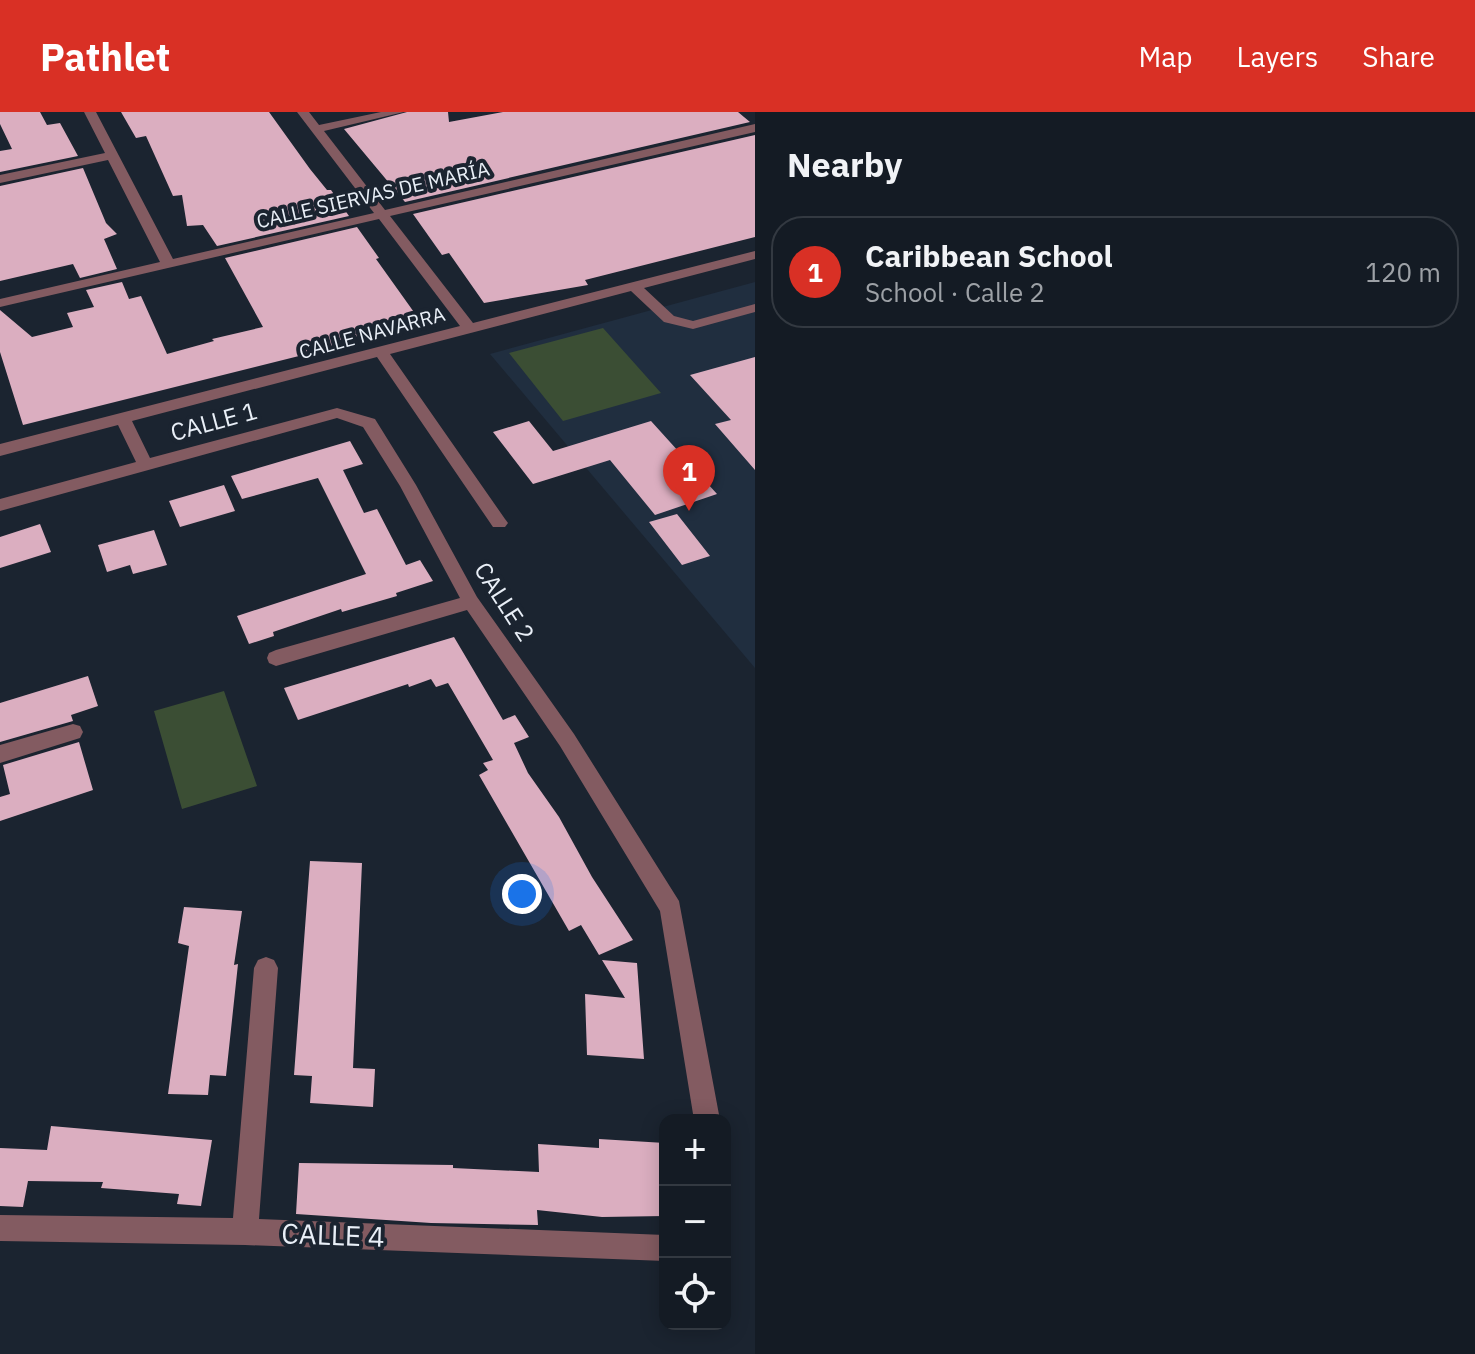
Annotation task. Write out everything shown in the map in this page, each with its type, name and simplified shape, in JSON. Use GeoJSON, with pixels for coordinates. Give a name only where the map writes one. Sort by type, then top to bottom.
{"type":"FeatureCollection","features":[{"type":"Feature","properties":{"kind":"street"},"geometry":{"type":"LineString","coordinates":[[90,112],[168,263]]}},
{"type":"Feature","properties":{"kind":"street"},"geometry":{"type":"LineString","coordinates":[[303,112],[469,328]]}},
{"type":"Feature","properties":{"kind":"street"},"geometry":{"type":"LineString","coordinates":[[316,129],[398,112]]}},
{"type":"Feature","properties":{"kind":"street","name":"CALLE SIERVAS DE MARÍA"},"geometry":{"type":"LineString","coordinates":[[0,303],[755,128]]}},
{"type":"Feature","properties":{"kind":"street"},"geometry":{"type":"LineString","coordinates":[[0,179],[113,155]]}},
{"type":"Feature","properties":{"kind":"street","name":"CALLE NAVARRA"},"geometry":{"type":"LineString","coordinates":[[0,450],[755,255]]}},
{"type":"Feature","properties":{"kind":"street"},"geometry":{"type":"LineString","coordinates":[[633,286],[669,319],[693,325],[755,308]]}},
{"type":"Feature","properties":{"kind":"street"},"geometry":{"type":"LineString","coordinates":[[380,351],[499,523]]}},
{"type":"Feature","properties":{"kind":"street","name":"CALLE 1"},"geometry":{"type":"LineString","coordinates":[[0,505],[337,413],[369,423],[408,485]]}},
{"type":"Feature","properties":{"kind":"street"},"geometry":{"type":"LineString","coordinates":[[123,419],[145,465]]}},
{"type":"Feature","properties":{"kind":"street","name":"CALLE 2"},"geometry":{"type":"LineString","coordinates":[[408,485],[471,602],[567,740],[671,908],[706,1114]]}},
{"type":"Feature","properties":{"kind":"street"},"geometry":{"type":"LineString","coordinates":[[276,658],[471,602]]}},
{"type":"Feature","properties":{"kind":"street"},"geometry":{"type":"LineString","coordinates":[[0,754],[73,732]]}},
{"type":"Feature","properties":{"kind":"street"},"geometry":{"type":"LineString","coordinates":[[245,1232],[266,968]]}},
{"type":"Feature","properties":{"kind":"street","name":"CALLE 4"},"geometry":{"type":"LineString","coordinates":[[0,1228],[245,1232],[659,1248]]}},
{"type":"Feature","properties":{"kind":"shaded area"},"geometry":{"type":"Polygon","coordinates":[[[755,282],[755,668],[490,354],[755,282]]]}},
{"type":"Feature","properties":{"kind":"green space"},"geometry":{"type":"Polygon","coordinates":[[[603,328],[661,393],[563,421],[509,353],[603,328]]]}},
{"type":"Feature","properties":{"kind":"green space"},"geometry":{"type":"Polygon","coordinates":[[[224,691],[257,786],[182,809],[154,711],[224,691]]]}},
{"type":"Feature","properties":{"kind":"building"},"geometry":{"type":"Polygon","coordinates":[[[0,112],[40,112],[47,125],[60,123],[78,156],[0,172],[0,151],[12,149],[0,124],[0,112]]]}},
{"type":"Feature","properties":{"kind":"building"},"geometry":{"type":"Polygon","coordinates":[[[121,112],[269,112],[349,216],[217,246],[203,225],[187,226],[182,195],[173,196],[146,136],[136,138],[121,112]]]}},
{"type":"Feature","properties":{"kind":"building"},"geometry":{"type":"Polygon","coordinates":[[[407,112],[448,112],[449,122],[503,112],[738,112],[750,122],[405,202],[344,129],[407,112]]]}},
{"type":"Feature","properties":{"kind":"building"},"geometry":{"type":"Polygon","coordinates":[[[755,135],[755,237],[585,280],[588,285],[484,303],[449,253],[442,255],[413,214],[755,135]]]}},
{"type":"Feature","properties":{"kind":"building"},"geometry":{"type":"Polygon","coordinates":[[[83,168],[106,223],[117,234],[104,239],[117,269],[80,278],[73,264],[0,281],[0,186],[83,168]]]}},
{"type":"Feature","properties":{"kind":"building"},"geometry":{"type":"Polygon","coordinates":[[[357,227],[421,322],[336,341],[339,346],[23,425],[0,352],[0,310],[32,337],[73,327],[67,313],[94,307],[86,290],[122,282],[129,299],[141,296],[167,354],[263,327],[225,258],[357,227]]]}},
{"type":"Feature","properties":{"kind":"building"},"geometry":{"type":"Polygon","coordinates":[[[755,357],[755,470],[715,424],[731,420],[690,375],[755,357]]]}},
{"type":"Feature","properties":{"kind":"building"},"geometry":{"type":"Polygon","coordinates":[[[529,421],[553,451],[651,421],[717,494],[655,515],[610,460],[533,484],[493,432],[529,421]]]}},
{"type":"Feature","properties":{"kind":"building"},"geometry":{"type":"Polygon","coordinates":[[[350,441],[363,464],[343,470],[364,513],[377,509],[406,565],[420,560],[433,581],[396,593],[397,596],[342,612],[341,609],[273,632],[274,636],[249,644],[237,616],[366,574],[318,478],[242,499],[231,476],[350,441]]]}},
{"type":"Feature","properties":{"kind":"building"},"geometry":{"type":"Polygon","coordinates":[[[224,485],[235,511],[180,527],[169,501],[224,485]]]}},
{"type":"Feature","properties":{"kind":"building"},"geometry":{"type":"Polygon","coordinates":[[[677,514],[710,556],[682,565],[649,522],[677,514]]]}},
{"type":"Feature","properties":{"kind":"building"},"geometry":{"type":"Polygon","coordinates":[[[40,524],[51,552],[0,568],[0,537],[40,524]]]}},
{"type":"Feature","properties":{"kind":"building"},"geometry":{"type":"Polygon","coordinates":[[[154,530],[167,565],[133,574],[130,565],[107,572],[98,545],[154,530]]]}},
{"type":"Feature","properties":{"kind":"building"},"geometry":{"type":"Polygon","coordinates":[[[454,637],[503,720],[515,715],[529,737],[514,743],[528,773],[559,817],[592,877],[633,940],[599,955],[581,925],[569,931],[479,775],[488,770],[483,763],[493,760],[448,683],[436,687],[431,679],[409,687],[408,684],[298,720],[284,688],[454,637]]]}},
{"type":"Feature","properties":{"kind":"building"},"geometry":{"type":"Polygon","coordinates":[[[88,676],[98,706],[71,715],[73,721],[0,742],[0,703],[88,676]]]}},
{"type":"Feature","properties":{"kind":"building"},"geometry":{"type":"Polygon","coordinates":[[[79,742],[93,790],[0,821],[0,797],[10,794],[3,765],[79,742]]]}},
{"type":"Feature","properties":{"kind":"building"},"geometry":{"type":"Polygon","coordinates":[[[310,861],[362,863],[353,1068],[375,1069],[373,1107],[310,1103],[312,1076],[294,1075],[310,861]]]}},
{"type":"Feature","properties":{"kind":"building"},"geometry":{"type":"Polygon","coordinates":[[[184,907],[242,911],[234,965],[238,964],[226,1076],[210,1075],[208,1095],[168,1094],[189,946],[178,943],[184,907]]]}},
{"type":"Feature","properties":{"kind":"building"},"geometry":{"type":"Polygon","coordinates":[[[602,960],[637,963],[644,1059],[587,1055],[585,994],[625,998],[602,960]]]}},
{"type":"Feature","properties":{"kind":"building"},"geometry":{"type":"Polygon","coordinates":[[[51,1126],[212,1140],[201,1206],[177,1204],[179,1194],[101,1188],[103,1182],[28,1181],[23,1207],[0,1206],[0,1148],[47,1150],[51,1126]]]}},
{"type":"Feature","properties":{"kind":"building"},"geometry":{"type":"Polygon","coordinates":[[[599,1139],[659,1143],[659,1216],[602,1217],[537,1210],[538,1225],[431,1223],[296,1214],[299,1163],[453,1165],[453,1168],[539,1172],[538,1144],[599,1148],[599,1139]]]}},
{"type":"Feature","properties":{"kind":"place","name":"Caribbean School"},"geometry":{"type":"Point","coordinates":[689,511]}}]}
